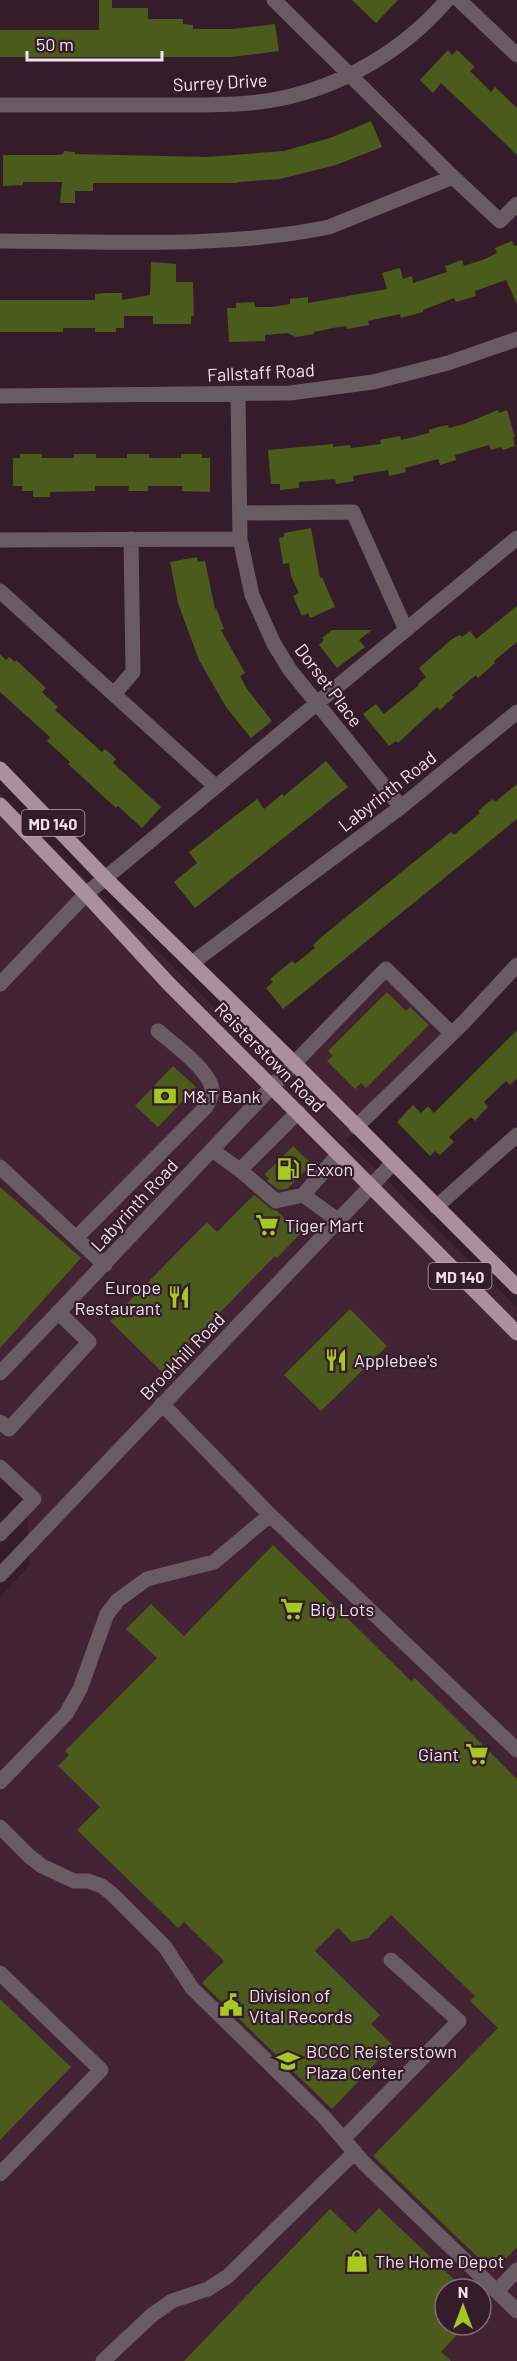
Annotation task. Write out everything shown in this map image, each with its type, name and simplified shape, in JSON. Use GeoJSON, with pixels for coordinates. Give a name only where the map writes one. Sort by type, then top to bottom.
{"type":"FeatureCollection","features":[{"type":"Feature","properties":{"kind":"main road","name":"Reisterstown Road"},"geometry":{"type":"LineString","coordinates":[[0,769],[105,878],[294,1063],[517,1287]]}},
{"type":"Feature","properties":{"kind":"main road","name":"Reisterstown Road"},"geometry":{"type":"LineString","coordinates":[[0,805],[169,984],[513,1326]]}},
{"type":"Feature","properties":{"kind":"street"},"geometry":{"type":"LineString","coordinates":[[274,0],[349,76],[500,221],[517,204]]}},
{"type":"Feature","properties":{"kind":"street","name":"Surrey Drive"},"geometry":{"type":"LineString","coordinates":[[0,105],[251,103],[311,90],[349,76],[403,43],[427,24],[447,0]]}},
{"type":"Feature","properties":{"kind":"street"},"geometry":{"type":"LineString","coordinates":[[459,0],[517,55]]}},
{"type":"Feature","properties":{"kind":"street"},"geometry":{"type":"LineString","coordinates":[[0,241],[221,241],[312,230],[329,227],[453,177]]}},
{"type":"Feature","properties":{"kind":"street","name":"Fallstaff Road"},"geometry":{"type":"LineString","coordinates":[[0,396],[290,393],[373,382],[448,363],[517,339]]}},
{"type":"Feature","properties":{"kind":"street","name":"Dorset Place"},"geometry":{"type":"LineString","coordinates":[[238,395],[240,539],[252,595],[290,670],[401,807]]}},
{"type":"Feature","properties":{"kind":"street"},"geometry":{"type":"LineString","coordinates":[[240,513],[353,512],[406,630]]}},
{"type":"Feature","properties":{"kind":"street"},"geometry":{"type":"LineString","coordinates":[[0,984],[86,894],[517,538]]}},
{"type":"Feature","properties":{"kind":"street"},"geometry":{"type":"LineString","coordinates":[[114,694],[133,672],[131,539]]}},
{"type":"Feature","properties":{"kind":"street"},"geometry":{"type":"LineString","coordinates":[[0,540],[240,539]]}},
{"type":"Feature","properties":{"kind":"street"},"geometry":{"type":"LineString","coordinates":[[0,591],[215,786]]}},
{"type":"Feature","properties":{"kind":"street","name":"Labyrinth Road"},"geometry":{"type":"LineString","coordinates":[[192,963],[401,807],[517,712]]}},
{"type":"Feature","properties":{"kind":"street"},"geometry":{"type":"LineString","coordinates":[[356,1127],[452,1034],[517,965]]}},
{"type":"Feature","properties":{"kind":"street","name":"Labyrinth Road"},"geometry":{"type":"LineString","coordinates":[[0,1372],[105,1265],[272,1086],[386,969],[452,1034]]}},
{"type":"Feature","properties":{"kind":"street"},"geometry":{"type":"LineString","coordinates":[[76,1238],[206,1107],[210,1099],[212,1090],[205,1073],[158,1030]]}},
{"type":"Feature","properties":{"kind":"street"},"geometry":{"type":"LineString","coordinates":[[240,1170],[298,1112]]}},
{"type":"Feature","properties":{"kind":"street"},"geometry":{"type":"LineString","coordinates":[[436,1207],[517,1135]]}},
{"type":"Feature","properties":{"kind":"street"},"geometry":{"type":"LineString","coordinates":[[212,1150],[240,1170],[276,1202],[303,1195],[339,1154]]}},
{"type":"Feature","properties":{"kind":"street","name":"Brookhill Road"},"geometry":{"type":"LineString","coordinates":[[0,1575],[393,1164]]}},
{"type":"Feature","properties":{"kind":"street"},"geometry":{"type":"LineString","coordinates":[[0,1167],[105,1265]]}},
{"type":"Feature","properties":{"kind":"street"},"geometry":{"type":"LineString","coordinates":[[303,1195],[339,1221]]}},
{"type":"Feature","properties":{"kind":"street"},"geometry":{"type":"LineString","coordinates":[[0,1422],[9,1429],[89,1342],[58,1312]]}},
{"type":"Feature","properties":{"kind":"street"},"geometry":{"type":"LineString","coordinates":[[162,1404],[270,1515],[517,1750]]}},
{"type":"Feature","properties":{"kind":"street"},"geometry":{"type":"LineString","coordinates":[[0,1467],[34,1499],[0,1534]]}},
{"type":"Feature","properties":{"kind":"street"},"geometry":{"type":"LineString","coordinates":[[0,1782],[66,1714],[80,1689],[107,1614],[118,1600],[147,1579],[214,1562],[270,1515]]}},
{"type":"Feature","properties":{"kind":"street"},"geometry":{"type":"LineString","coordinates":[[0,1827],[28,1856],[42,1866],[74,1881],[88,1881],[102,1886],[112,1894],[165,1947],[192,1988],[324,2117],[342,2139],[517,2312]]}},
{"type":"Feature","properties":{"kind":"street"},"geometry":{"type":"LineString","coordinates":[[342,2139],[459,2021],[391,1960]]}},
{"type":"Feature","properties":{"kind":"street"},"geometry":{"type":"LineString","coordinates":[[0,1973],[100,2070],[0,2174]]}},
{"type":"Feature","properties":{"kind":"street"},"geometry":{"type":"LineString","coordinates":[[103,2361],[152,2315],[172,2301],[208,2289],[228,2276],[355,2152]]}},
{"type":"Feature","properties":{"kind":"street"},"geometry":{"type":"LineString","coordinates":[[497,2291],[517,2270]]}},
{"type":"Feature","properties":{"kind":"shaded area"},"geometry":{"type":"Polygon","coordinates":[[[0,794],[278,1071],[379,967],[443,1037],[346,1140],[517,1307],[517,2361],[0,2361],[0,1597],[30,1565],[26,1505],[11,1479],[0,1470],[0,794]]]}},
{"type":"Feature","properties":{"kind":"building"},"geometry":{"type":"Polygon","coordinates":[[[99,0],[112,0],[112,8],[148,8],[148,19],[183,19],[183,24],[193,25],[193,29],[234,29],[275,24],[279,51],[231,57],[0,57],[0,30],[99,30],[99,0]]]}},
{"type":"Feature","properties":{"kind":"building"},"geometry":{"type":"Polygon","coordinates":[[[352,0],[398,0],[376,23],[352,0]]]}},
{"type":"Feature","properties":{"kind":"building"},"geometry":{"type":"Polygon","coordinates":[[[448,50],[452,55],[457,50],[475,67],[470,71],[491,92],[495,87],[517,108],[517,155],[441,83],[433,93],[420,80],[448,50]]]}},
{"type":"Feature","properties":{"kind":"building"},"geometry":{"type":"Polygon","coordinates":[[[371,121],[382,147],[336,165],[280,179],[238,183],[93,183],[93,191],[75,191],[75,203],[60,203],[62,182],[23,182],[23,185],[3,186],[3,155],[59,155],[64,151],[75,152],[75,154],[208,157],[284,151],[330,138],[371,121]]]}},
{"type":"Feature","properties":{"kind":"building"},"geometry":{"type":"Polygon","coordinates":[[[512,241],[514,246],[517,245],[517,304],[506,280],[475,291],[476,296],[456,302],[454,298],[423,310],[423,312],[401,318],[400,314],[368,321],[369,325],[347,329],[346,326],[333,328],[296,337],[287,333],[265,335],[265,341],[229,342],[227,308],[236,308],[236,303],[254,302],[255,307],[271,307],[290,304],[290,299],[308,297],[308,303],[387,289],[382,273],[400,268],[403,279],[412,276],[413,283],[447,272],[445,266],[462,260],[464,266],[485,259],[497,253],[495,248],[512,241]]]}},
{"type":"Feature","properties":{"kind":"building"},"geometry":{"type":"Polygon","coordinates":[[[151,262],[176,264],[176,282],[193,282],[194,316],[191,316],[191,324],[153,324],[153,316],[124,316],[124,328],[116,328],[116,332],[95,332],[95,328],[63,328],[63,332],[0,332],[0,300],[95,300],[95,294],[122,293],[122,300],[150,295],[151,262]]]}},
{"type":"Feature","properties":{"kind":"building"},"geometry":{"type":"Polygon","coordinates":[[[498,410],[499,413],[507,410],[515,437],[513,437],[515,446],[503,450],[501,447],[491,450],[489,445],[455,455],[456,460],[440,465],[438,459],[405,468],[406,472],[389,476],[388,470],[353,476],[354,481],[336,484],[335,479],[299,482],[299,488],[280,490],[280,484],[271,484],[268,450],[333,444],[333,447],[350,445],[351,448],[381,444],[380,440],[400,436],[401,440],[429,433],[429,430],[438,427],[448,425],[449,428],[498,410]]]}},
{"type":"Feature","properties":{"kind":"building"},"geometry":{"type":"Polygon","coordinates":[[[20,454],[42,454],[42,458],[74,458],[74,454],[96,454],[96,458],[127,458],[127,454],[149,454],[149,458],[181,458],[181,454],[202,454],[202,458],[210,458],[210,492],[182,491],[182,486],[148,486],[148,491],[128,491],[129,486],[95,486],[95,491],[50,492],[50,497],[33,497],[33,491],[22,491],[22,486],[13,486],[13,458],[20,458],[20,454]]]}},
{"type":"Feature","properties":{"kind":"building"},"geometry":{"type":"Polygon","coordinates":[[[311,528],[320,578],[322,577],[335,607],[310,618],[308,613],[302,616],[293,596],[299,593],[291,576],[289,563],[283,564],[279,538],[284,537],[284,533],[311,528]]]}},
{"type":"Feature","properties":{"kind":"building"},"geometry":{"type":"Polygon","coordinates":[[[197,557],[198,562],[205,561],[215,609],[224,629],[221,630],[245,673],[240,676],[247,689],[272,721],[251,738],[226,707],[199,660],[178,603],[170,562],[197,557]]]}},
{"type":"Feature","properties":{"kind":"building"},"geometry":{"type":"Polygon","coordinates":[[[517,606],[517,642],[478,678],[476,675],[452,695],[454,697],[440,710],[437,707],[398,743],[396,741],[389,746],[363,714],[376,704],[384,714],[419,685],[426,677],[419,668],[452,639],[460,635],[462,637],[470,631],[476,639],[517,606]]]}},
{"type":"Feature","properties":{"kind":"building"},"geometry":{"type":"Polygon","coordinates":[[[332,630],[372,630],[359,640],[365,647],[337,668],[319,645],[324,640],[322,638],[332,630]]]}},
{"type":"Feature","properties":{"kind":"building"},"geometry":{"type":"Polygon","coordinates":[[[0,654],[6,660],[9,657],[15,662],[16,660],[46,688],[42,692],[58,707],[55,710],[102,752],[105,749],[116,759],[113,763],[161,807],[142,828],[118,806],[116,808],[68,764],[70,762],[47,741],[50,737],[0,692],[0,654]]]}},
{"type":"Feature","properties":{"kind":"building"},"geometry":{"type":"Polygon","coordinates":[[[326,761],[348,787],[195,908],[174,882],[197,863],[189,852],[257,799],[264,809],[282,794],[284,796],[326,761]]]}},
{"type":"Feature","properties":{"kind":"building"},"geometry":{"type":"Polygon","coordinates":[[[517,784],[517,819],[283,1009],[266,988],[273,982],[270,979],[292,961],[295,964],[315,948],[313,945],[325,934],[451,832],[454,835],[480,813],[478,811],[486,804],[493,799],[495,802],[517,784]]]}},
{"type":"Feature","properties":{"kind":"building"},"geometry":{"type":"Polygon","coordinates":[[[387,992],[406,1011],[410,1007],[429,1025],[366,1088],[361,1083],[355,1089],[327,1061],[333,1056],[328,1051],[387,992]]]}},
{"type":"Feature","properties":{"kind":"building"},"geometry":{"type":"Polygon","coordinates":[[[517,1030],[517,1078],[510,1085],[506,1081],[484,1102],[488,1107],[475,1121],[471,1117],[449,1137],[454,1142],[440,1155],[435,1151],[430,1156],[397,1122],[413,1105],[421,1113],[428,1106],[434,1113],[517,1030]]]}},
{"type":"Feature","properties":{"kind":"building","name":"M&T Bank"},"geometry":{"type":"Polygon","coordinates":[[[173,1066],[196,1087],[158,1127],[135,1106],[173,1066]]]}},
{"type":"Feature","properties":{"kind":"building","name":"Exxon"},"geometry":{"type":"Polygon","coordinates":[[[293,1146],[312,1164],[287,1189],[279,1190],[267,1181],[269,1179],[265,1174],[293,1146]]]}},
{"type":"Feature","properties":{"kind":"building"},"geometry":{"type":"Polygon","coordinates":[[[0,1187],[81,1258],[0,1348],[0,1187]]]}},
{"type":"Feature","properties":{"kind":"building"},"geometry":{"type":"Polygon","coordinates":[[[254,1195],[277,1211],[300,1234],[277,1258],[275,1256],[162,1372],[110,1321],[207,1222],[217,1232],[254,1195]]]}},
{"type":"Feature","properties":{"kind":"building","name":"Applebee's"},"geometry":{"type":"Polygon","coordinates":[[[350,1309],[387,1346],[321,1411],[284,1375],[350,1309]]]}},
{"type":"Feature","properties":{"kind":"building"},"geometry":{"type":"Polygon","coordinates":[[[273,1545],[411,1681],[415,1678],[517,1779],[517,2247],[493,2272],[373,2156],[498,2028],[470,2001],[475,1996],[391,1915],[368,1938],[352,1942],[338,1928],[315,1951],[380,2015],[371,2024],[393,2045],[332,2109],[202,1983],[224,1961],[184,1922],[178,1928],[77,1830],[100,1807],[58,1766],[69,1755],[65,1751],[157,1658],[126,1629],[151,1604],[184,1636],[273,1545]]]}},
{"type":"Feature","properties":{"kind":"building"},"geometry":{"type":"Polygon","coordinates":[[[0,1999],[71,2067],[0,2140],[0,1999]]]}},
{"type":"Feature","properties":{"kind":"building","name":"The Home Depot"},"geometry":{"type":"Polygon","coordinates":[[[379,2208],[451,2277],[433,2277],[433,2337],[455,2337],[441,2352],[451,2361],[184,2361],[330,2209],[355,2233],[379,2208]]]}},
{"type":"Feature","properties":{"kind":"place","name":"M&T Bank"},"geometry":{"type":"Point","coordinates":[165,1096]}},
{"type":"Feature","properties":{"kind":"place","name":"Exxon"},"geometry":{"type":"Point","coordinates":[288,1169]}},
{"type":"Feature","properties":{"kind":"place","name":"Tiger Mart"},"geometry":{"type":"Point","coordinates":[267,1225]}},
{"type":"Feature","properties":{"kind":"place","name":"Europe Restaurant"},"geometry":{"type":"Point","coordinates":[179,1297]}},
{"type":"Feature","properties":{"kind":"place","name":"Applebee's"},"geometry":{"type":"Point","coordinates":[336,1360]}},
{"type":"Feature","properties":{"kind":"place","name":"Big Lots"},"geometry":{"type":"Point","coordinates":[292,1609]}},
{"type":"Feature","properties":{"kind":"place","name":"Giant"},"geometry":{"type":"Point","coordinates":[477,1754]}},
{"type":"Feature","properties":{"kind":"place","name":"Division of Vital Records"},"geometry":{"type":"Point","coordinates":[231,2005]}},
{"type":"Feature","properties":{"kind":"place","name":"BCCC Reisterstown Plaza Center"},"geometry":{"type":"Point","coordinates":[288,2061]}},
{"type":"Feature","properties":{"kind":"place","name":"The Home Depot"},"geometry":{"type":"Point","coordinates":[357,2261]}}]}
